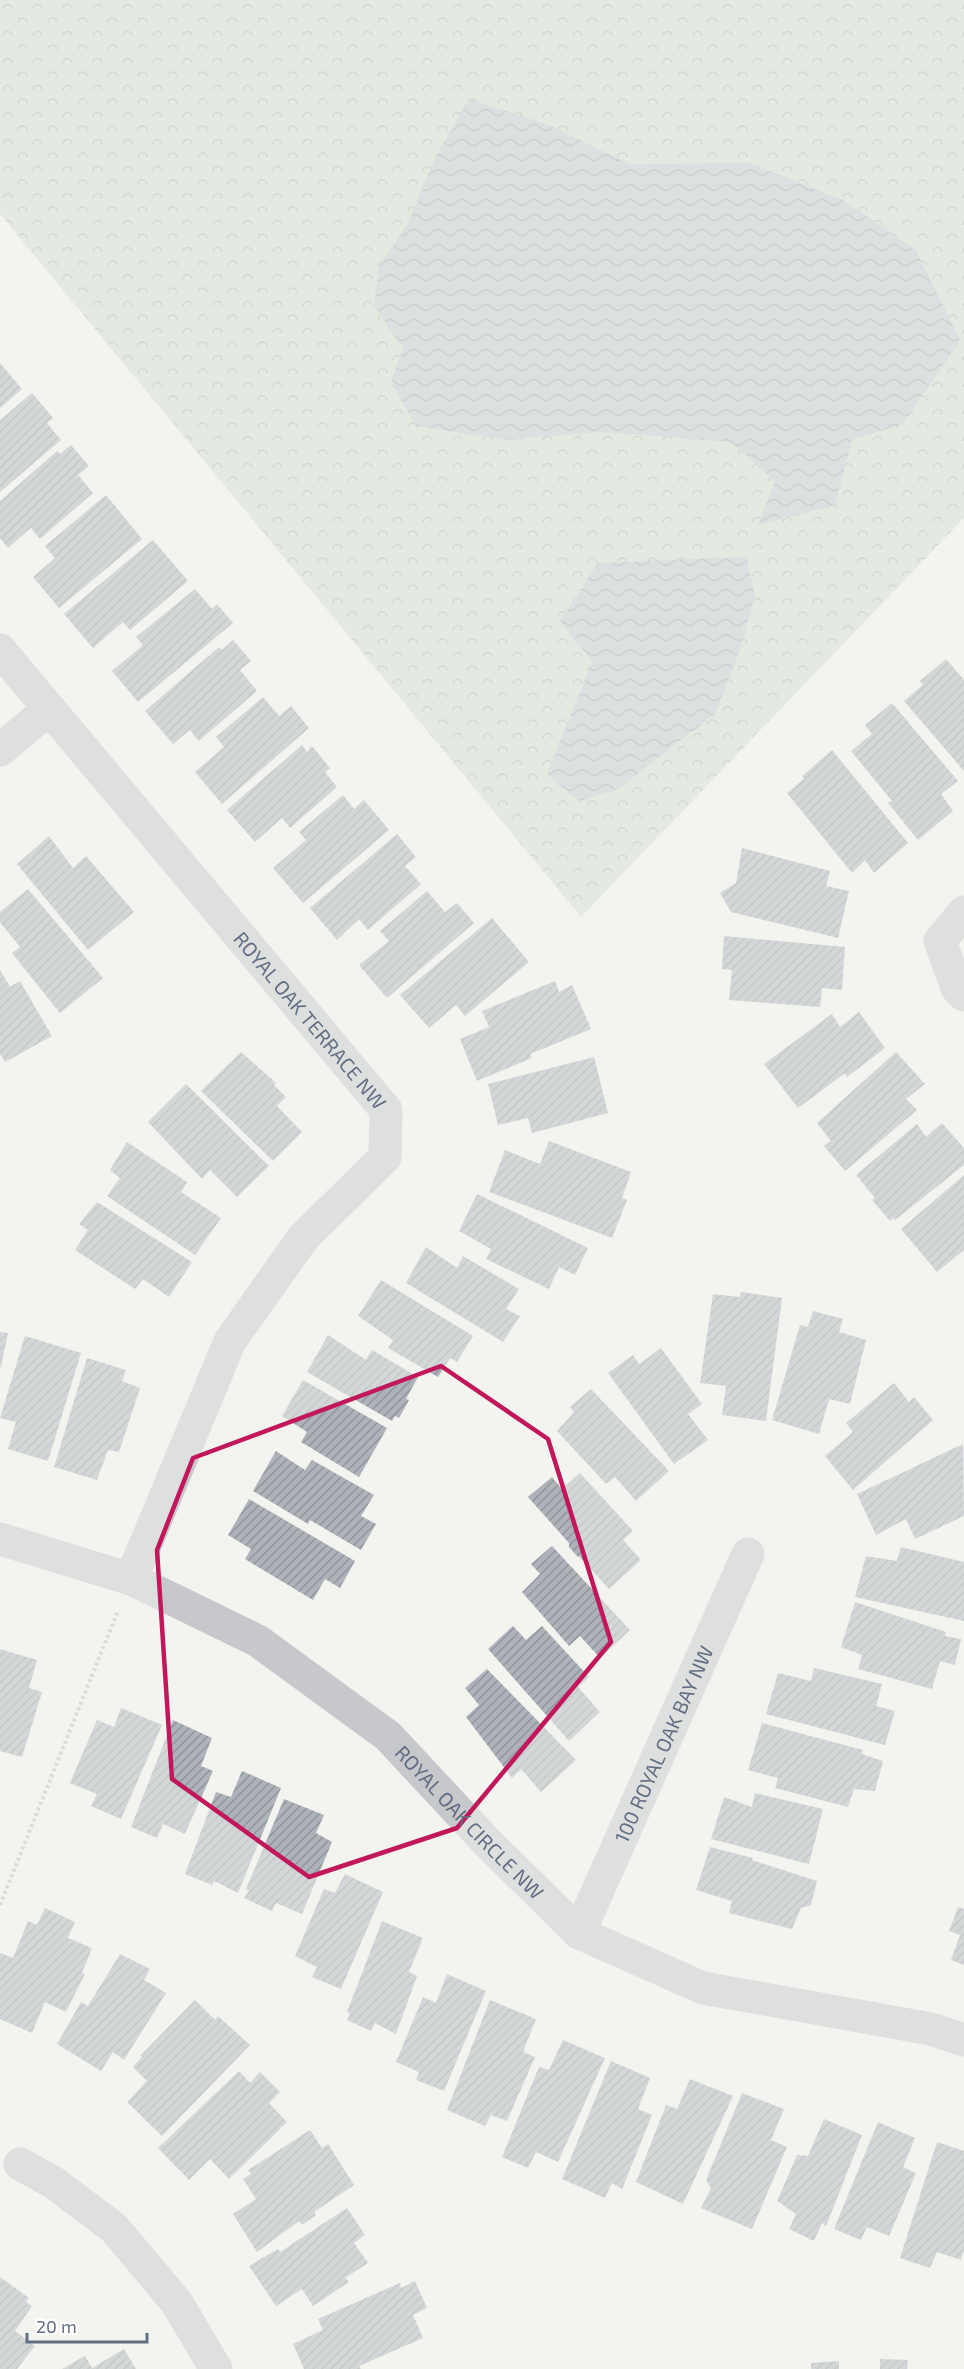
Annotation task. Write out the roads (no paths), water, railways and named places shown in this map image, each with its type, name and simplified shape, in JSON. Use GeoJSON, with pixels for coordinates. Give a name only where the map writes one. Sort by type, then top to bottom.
{"type":"FeatureCollection","features":[{"type":"Feature","properties":{"kind":"street","name":"ROYAL OAK TERRACE NW"},"geometry":{"type":"LineString","coordinates":[[0,650],[386,1110],[385,1157],[303,1238],[230,1341],[131,1579]]}},
{"type":"Feature","properties":{"kind":"street"},"geometry":{"type":"LineString","coordinates":[[0,750],[49,709]]}},
{"type":"Feature","properties":{"kind":"street"},"geometry":{"type":"LineString","coordinates":[[964,912],[940,941],[957,988],[964,995]]}},
{"type":"Feature","properties":{"kind":"street","name":"ROYAL OAK CIRCLE NW"},"geometry":{"type":"LineString","coordinates":[[0,1539],[131,1579],[258,1641],[388,1736],[485,1840],[579,1933],[703,1988],[931,2029],[964,2040]]}},
{"type":"Feature","properties":{"kind":"street","name":"100 ROYAL OAK BAY NW"},"geometry":{"type":"LineString","coordinates":[[579,1933],[748,1554]]}},
{"type":"Feature","properties":{"kind":"street"},"geometry":{"type":"LineString","coordinates":[[20,2164],[54,2183],[114,2228],[177,2303],[216,2369]]}},
{"type":"Feature","properties":{"kind":"water"},"geometry":{"type":"Polygon","coordinates":[[[469,99],[549,125],[629,164],[750,163],[843,200],[916,250],[960,340],[903,424],[852,440],[835,505],[758,525],[775,481],[730,442],[602,432],[506,440],[416,426],[391,382],[403,348],[374,306],[379,266],[407,225],[436,156],[469,99]]]}},
{"type":"Feature","properties":{"kind":"water"},"geometry":{"type":"Polygon","coordinates":[[[747,557],[755,597],[739,652],[716,713],[618,789],[579,801],[547,774],[592,662],[560,621],[598,563],[747,557]]]}}]}
